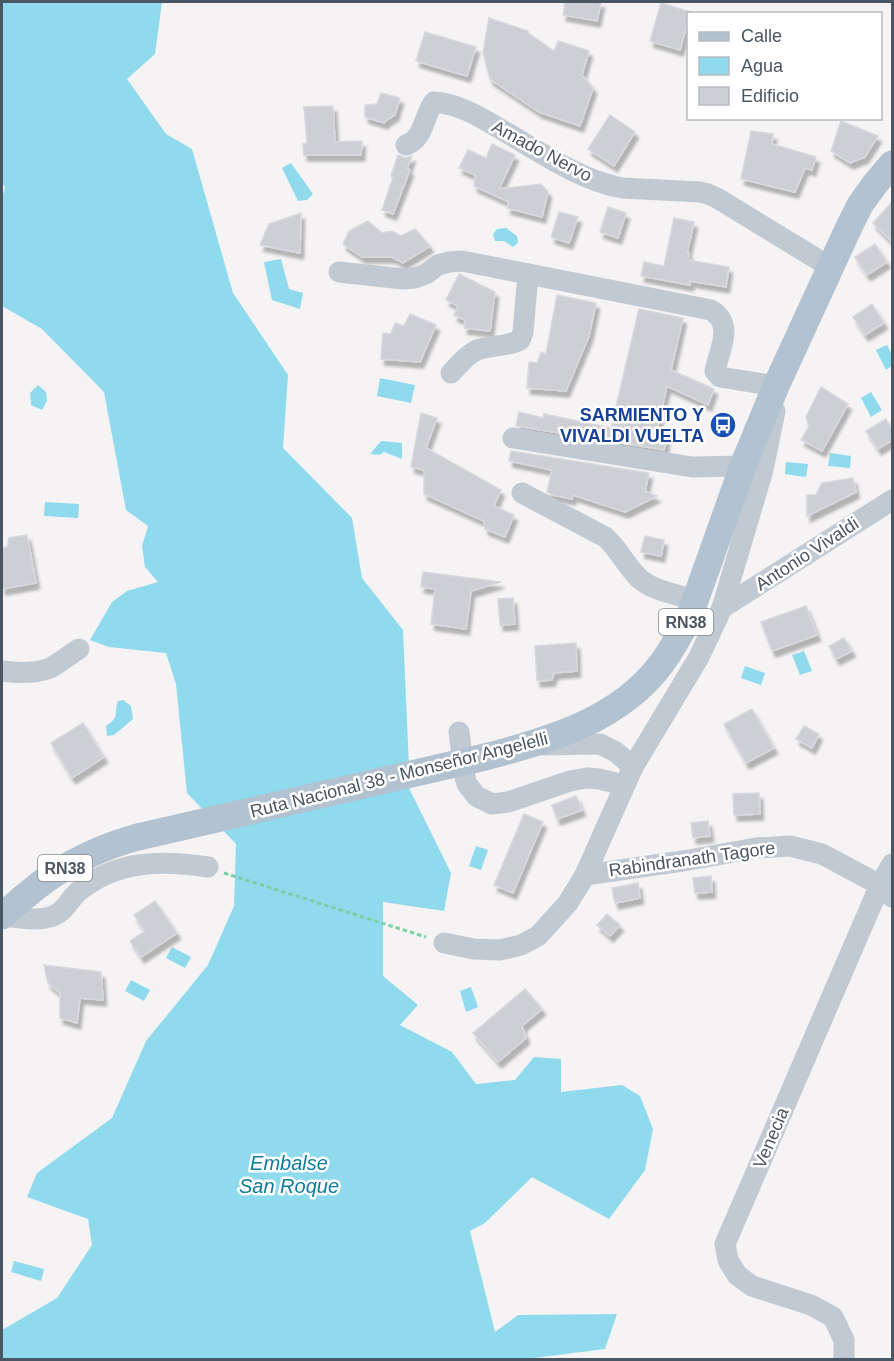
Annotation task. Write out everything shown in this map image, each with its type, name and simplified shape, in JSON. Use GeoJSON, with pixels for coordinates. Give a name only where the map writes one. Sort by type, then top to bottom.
{"type":"FeatureCollection","features":[{"type":"Feature","properties":{"kind":"main road","name":"Ruta Nacional 38 - Monseñor Angelelli"},"geometry":{"type":"LineString","coordinates":[[2,916],[52,875],[104,848],[138,837],[527,746],[578,728],[602,715],[636,690],[661,664],[685,624],[696,600],[743,466],[779,379],[860,205],[892,164]]}},
{"type":"Feature","properties":{"kind":"street","name":"Amado Nervo"},"geometry":{"type":"LineString","coordinates":[[406,145],[420,134],[428,110],[434,102],[448,103],[472,113],[581,174],[610,186],[708,194],[830,267]]}},
{"type":"Feature","properties":{"kind":"street"},"geometry":{"type":"LineString","coordinates":[[339,272],[403,279],[415,278],[426,274],[438,265],[462,261],[711,310],[718,314],[724,322],[725,332],[715,371],[720,377],[779,379],[763,470],[722,608],[699,657],[628,776],[585,875],[568,903],[553,921],[538,936],[521,945],[500,950],[474,949],[444,943]]}},
{"type":"Feature","properties":{"kind":"street"},"geometry":{"type":"LineString","coordinates":[[451,374],[464,359],[477,350],[512,344],[520,340],[524,332],[528,274]]}},
{"type":"Feature","properties":{"kind":"street"},"geometry":{"type":"LineString","coordinates":[[513,438],[692,467],[743,466]]}},
{"type":"Feature","properties":{"kind":"street"},"geometry":{"type":"LineString","coordinates":[[522,493],[605,537],[635,574],[652,587],[696,600]]}},
{"type":"Feature","properties":{"kind":"street","name":"Antonio Vivaldi"},"geometry":{"type":"LineString","coordinates":[[722,608],[892,500]]}},
{"type":"Feature","properties":{"kind":"street"},"geometry":{"type":"LineString","coordinates":[[2,671],[19,673],[39,671],[49,668],[79,650]]}},
{"type":"Feature","properties":{"kind":"street"},"geometry":{"type":"LineString","coordinates":[[459,732],[467,784],[476,796],[492,804],[508,802],[570,781],[628,776]]}},
{"type":"Feature","properties":{"kind":"street"},"geometry":{"type":"LineString","coordinates":[[527,746],[600,744],[616,752],[628,776]]}},
{"type":"Feature","properties":{"kind":"street","name":"Rabindranath Tagore"},"geometry":{"type":"LineString","coordinates":[[585,875],[756,848],[790,846],[822,854],[886,891]]}},
{"type":"Feature","properties":{"kind":"street"},"geometry":{"type":"LineString","coordinates":[[2,916],[51,917],[62,912],[78,892],[100,877],[118,869],[172,863],[208,867]]}},
{"type":"Feature","properties":{"kind":"street","name":"Venecia"},"geometry":{"type":"LineString","coordinates":[[844,1359],[844,1340],[833,1317],[811,1305],[752,1286],[737,1275],[728,1260],[725,1244],[886,891],[892,864]]}},
{"type":"Feature","properties":{"kind":"path"},"geometry":{"type":"LineString","coordinates":[[208,867],[444,943]]}},
{"type":"Feature","properties":{"kind":"water","name":"Embalse San Roque"},"geometry":{"type":"Polygon","coordinates":[[[2,2],[162,2],[155,54],[127,79],[166,134],[192,149],[233,293],[288,375],[283,448],[352,518],[362,578],[403,630],[410,790],[451,873],[444,911],[383,902],[383,976],[418,1005],[400,1025],[452,1052],[476,1084],[515,1080],[534,1057],[561,1059],[561,1092],[622,1085],[640,1096],[653,1129],[645,1170],[609,1219],[532,1177],[485,1223],[470,1231],[495,1332],[518,1315],[617,1314],[605,1349],[518,1360],[2,1360],[2,1330],[57,1298],[92,1245],[88,1219],[27,1197],[37,1173],[112,1118],[146,1041],[208,965],[234,906],[236,844],[187,793],[176,684],[166,653],[109,647],[90,640],[112,602],[127,591],[158,582],[145,567],[142,546],[148,526],[126,510],[104,392],[42,329],[2,306],[2,199],[5,187],[2,183],[2,2]]]}},
{"type":"Feature","properties":{"kind":"water"},"geometry":{"type":"Polygon","coordinates":[[[291,163],[313,194],[307,200],[298,201],[282,168],[291,163]]]}},
{"type":"Feature","properties":{"kind":"water"},"geometry":{"type":"Polygon","coordinates":[[[506,228],[517,236],[518,243],[513,247],[504,241],[495,241],[493,234],[497,229],[506,228]]]}},
{"type":"Feature","properties":{"kind":"water"},"geometry":{"type":"Polygon","coordinates":[[[281,259],[289,289],[303,293],[300,309],[272,300],[264,262],[281,259]]]}},
{"type":"Feature","properties":{"kind":"water"},"geometry":{"type":"Polygon","coordinates":[[[887,345],[892,355],[892,366],[886,370],[876,350],[887,345]]]}},
{"type":"Feature","properties":{"kind":"water"},"geometry":{"type":"Polygon","coordinates":[[[380,378],[415,385],[411,403],[377,396],[380,378]]]}},
{"type":"Feature","properties":{"kind":"water"},"geometry":{"type":"Polygon","coordinates":[[[38,385],[46,392],[47,401],[42,410],[31,405],[30,393],[38,385]]]}},
{"type":"Feature","properties":{"kind":"water"},"geometry":{"type":"Polygon","coordinates":[[[871,392],[882,410],[871,417],[861,398],[871,392]]]}},
{"type":"Feature","properties":{"kind":"water"},"geometry":{"type":"Polygon","coordinates":[[[381,441],[402,443],[402,459],[384,452],[379,455],[370,454],[381,441]]]}},
{"type":"Feature","properties":{"kind":"water"},"geometry":{"type":"Polygon","coordinates":[[[830,453],[851,456],[850,468],[828,466],[830,453]]]}},
{"type":"Feature","properties":{"kind":"water"},"geometry":{"type":"Polygon","coordinates":[[[786,462],[808,464],[806,477],[785,474],[786,462]]]}},
{"type":"Feature","properties":{"kind":"water"},"geometry":{"type":"Polygon","coordinates":[[[45,502],[79,504],[78,518],[44,516],[45,502]]]}},
{"type":"Feature","properties":{"kind":"water"},"geometry":{"type":"Polygon","coordinates":[[[804,651],[812,671],[800,675],[792,655],[804,651]]]}},
{"type":"Feature","properties":{"kind":"water"},"geometry":{"type":"Polygon","coordinates":[[[745,666],[765,673],[761,685],[741,678],[745,666]]]}},
{"type":"Feature","properties":{"kind":"water"},"geometry":{"type":"Polygon","coordinates":[[[123,700],[131,706],[133,719],[114,735],[107,736],[106,726],[115,717],[118,701],[123,700]]]}},
{"type":"Feature","properties":{"kind":"water"},"geometry":{"type":"Polygon","coordinates":[[[476,846],[488,850],[481,870],[469,866],[476,846]]]}},
{"type":"Feature","properties":{"kind":"water"},"geometry":{"type":"Polygon","coordinates":[[[172,947],[191,957],[185,968],[166,958],[172,947]]]}},
{"type":"Feature","properties":{"kind":"water"},"geometry":{"type":"Polygon","coordinates":[[[131,980],[150,990],[144,1001],[125,991],[131,980]]]}},
{"type":"Feature","properties":{"kind":"water"},"geometry":{"type":"Polygon","coordinates":[[[471,987],[478,1007],[466,1012],[460,991],[471,987]]]}},
{"type":"Feature","properties":{"kind":"water"},"geometry":{"type":"Polygon","coordinates":[[[14,1261],[44,1269],[41,1281],[11,1272],[14,1261]]]}},
{"type":"Feature","properties":{"kind":"building"},"geometry":{"type":"Polygon","coordinates":[[[565,2],[601,2],[597,21],[563,15],[565,2]]]}},
{"type":"Feature","properties":{"kind":"building"},"geometry":{"type":"Polygon","coordinates":[[[661,3],[691,12],[687,12],[687,24],[680,50],[650,41],[661,3]]]}},
{"type":"Feature","properties":{"kind":"building"},"geometry":{"type":"Polygon","coordinates":[[[489,18],[528,31],[554,51],[558,41],[589,51],[582,75],[593,88],[580,126],[539,112],[490,79],[483,53],[489,18]]]}},
{"type":"Feature","properties":{"kind":"building"},"geometry":{"type":"Polygon","coordinates":[[[425,32],[476,47],[467,76],[416,61],[425,32]]]}},
{"type":"Feature","properties":{"kind":"building"},"geometry":{"type":"Polygon","coordinates":[[[381,93],[400,98],[395,115],[384,123],[365,117],[365,105],[377,104],[381,93]]]}},
{"type":"Feature","properties":{"kind":"building"},"geometry":{"type":"Polygon","coordinates":[[[333,106],[335,142],[362,141],[361,155],[304,155],[303,144],[307,143],[304,107],[333,106]]]}},
{"type":"Feature","properties":{"kind":"building"},"geometry":{"type":"Polygon","coordinates":[[[610,115],[635,132],[614,166],[588,149],[610,115]]]}},
{"type":"Feature","properties":{"kind":"building"},"geometry":{"type":"Polygon","coordinates":[[[841,121],[878,136],[865,157],[850,163],[831,151],[841,121]]]}},
{"type":"Feature","properties":{"kind":"building"},"geometry":{"type":"Polygon","coordinates":[[[751,131],[773,134],[772,144],[816,157],[812,170],[805,168],[795,192],[741,179],[751,131]]]}},
{"type":"Feature","properties":{"kind":"building"},"geometry":{"type":"Polygon","coordinates":[[[492,144],[515,155],[499,189],[541,184],[548,192],[542,217],[507,208],[509,202],[474,186],[475,175],[459,168],[468,150],[486,158],[492,144]]]}},
{"type":"Feature","properties":{"kind":"building"},"geometry":{"type":"Polygon","coordinates":[[[398,155],[405,158],[412,156],[407,169],[410,170],[393,214],[382,210],[398,155]]]}},
{"type":"Feature","properties":{"kind":"building"},"geometry":{"type":"Polygon","coordinates":[[[892,202],[892,242],[873,223],[892,202]]]}},
{"type":"Feature","properties":{"kind":"building"},"geometry":{"type":"Polygon","coordinates":[[[608,207],[626,213],[618,238],[600,232],[608,207]]]}},
{"type":"Feature","properties":{"kind":"building"},"geometry":{"type":"Polygon","coordinates":[[[559,212],[578,217],[569,243],[551,237],[559,212]]]}},
{"type":"Feature","properties":{"kind":"building"},"geometry":{"type":"Polygon","coordinates":[[[301,213],[300,253],[260,245],[269,224],[301,213]]]}},
{"type":"Feature","properties":{"kind":"building"},"geometry":{"type":"Polygon","coordinates":[[[674,218],[694,222],[687,253],[689,253],[688,260],[729,267],[726,287],[690,281],[690,285],[641,276],[644,262],[664,266],[674,218]]]}},
{"type":"Feature","properties":{"kind":"building"},"geometry":{"type":"Polygon","coordinates":[[[368,221],[382,233],[392,231],[401,236],[415,229],[430,246],[403,263],[392,257],[362,257],[343,244],[349,231],[368,221]]]}},
{"type":"Feature","properties":{"kind":"building"},"geometry":{"type":"Polygon","coordinates":[[[875,244],[887,262],[867,275],[855,257],[875,244]]]}},
{"type":"Feature","properties":{"kind":"building"},"geometry":{"type":"Polygon","coordinates":[[[459,274],[495,292],[490,331],[464,328],[465,320],[454,315],[458,306],[446,300],[459,274]]]}},
{"type":"Feature","properties":{"kind":"building"},"geometry":{"type":"Polygon","coordinates":[[[557,295],[596,303],[589,336],[566,391],[527,388],[529,362],[537,363],[541,352],[546,354],[557,295]]]}},
{"type":"Feature","properties":{"kind":"building"},"geometry":{"type":"Polygon","coordinates":[[[872,304],[884,323],[865,335],[853,317],[872,304]]]}},
{"type":"Feature","properties":{"kind":"building"},"geometry":{"type":"Polygon","coordinates":[[[639,309],[683,318],[671,370],[714,389],[708,405],[667,386],[656,434],[667,436],[664,450],[516,426],[519,412],[543,418],[544,414],[611,428],[639,309]]]}},
{"type":"Feature","properties":{"kind":"building"},"geometry":{"type":"Polygon","coordinates":[[[410,314],[436,325],[420,362],[381,359],[383,333],[391,334],[395,323],[404,326],[410,314]]]}},
{"type":"Feature","properties":{"kind":"building"},"geometry":{"type":"Polygon","coordinates":[[[821,387],[848,404],[822,451],[801,440],[809,426],[806,417],[821,387]]]}},
{"type":"Feature","properties":{"kind":"building"},"geometry":{"type":"Polygon","coordinates":[[[421,413],[437,418],[426,448],[501,490],[494,506],[514,515],[505,537],[485,529],[484,521],[424,494],[424,470],[411,467],[421,413]]]}},
{"type":"Feature","properties":{"kind":"building"},"geometry":{"type":"Polygon","coordinates":[[[886,419],[892,429],[892,440],[878,449],[866,431],[886,419]]]}},
{"type":"Feature","properties":{"kind":"building"},"geometry":{"type":"Polygon","coordinates":[[[511,451],[649,473],[645,491],[657,496],[625,512],[573,495],[572,499],[553,495],[547,492],[552,470],[509,461],[511,451]]]}},
{"type":"Feature","properties":{"kind":"building"},"geometry":{"type":"Polygon","coordinates":[[[853,478],[856,492],[807,516],[807,495],[816,495],[822,483],[853,478]]]}},
{"type":"Feature","properties":{"kind":"building"},"geometry":{"type":"Polygon","coordinates":[[[27,535],[36,583],[2,589],[2,548],[7,547],[9,538],[27,535]]]}},
{"type":"Feature","properties":{"kind":"building"},"geometry":{"type":"Polygon","coordinates":[[[645,536],[664,540],[661,556],[641,552],[645,536]]]}},
{"type":"Feature","properties":{"kind":"building"},"geometry":{"type":"Polygon","coordinates":[[[423,572],[501,582],[471,591],[466,629],[431,624],[435,589],[421,587],[423,572]]]}},
{"type":"Feature","properties":{"kind":"building"},"geometry":{"type":"Polygon","coordinates":[[[513,598],[515,624],[500,625],[498,599],[513,598]]]}},
{"type":"Feature","properties":{"kind":"building"},"geometry":{"type":"Polygon","coordinates":[[[806,606],[817,635],[772,651],[761,622],[806,606]]]}},
{"type":"Feature","properties":{"kind":"building"},"geometry":{"type":"Polygon","coordinates":[[[844,638],[852,651],[836,659],[829,646],[844,638]]]}},
{"type":"Feature","properties":{"kind":"building"},"geometry":{"type":"Polygon","coordinates":[[[576,643],[577,671],[554,673],[552,680],[537,681],[535,646],[576,643]]]}},
{"type":"Feature","properties":{"kind":"building"},"geometry":{"type":"Polygon","coordinates":[[[752,709],[774,748],[746,763],[724,724],[752,709]]]}},
{"type":"Feature","properties":{"kind":"building"},"geometry":{"type":"Polygon","coordinates":[[[83,723],[104,757],[72,778],[51,743],[83,723]]]}},
{"type":"Feature","properties":{"kind":"building"},"geometry":{"type":"Polygon","coordinates":[[[804,726],[819,734],[812,748],[796,739],[804,726]]]}},
{"type":"Feature","properties":{"kind":"building"},"geometry":{"type":"Polygon","coordinates":[[[759,793],[760,814],[734,815],[733,794],[759,793]]]}},
{"type":"Feature","properties":{"kind":"building"},"geometry":{"type":"Polygon","coordinates":[[[576,796],[582,810],[557,819],[552,805],[576,796]]]}},
{"type":"Feature","properties":{"kind":"building"},"geometry":{"type":"Polygon","coordinates":[[[524,814],[543,822],[513,893],[494,885],[524,814]]]}},
{"type":"Feature","properties":{"kind":"building"},"geometry":{"type":"Polygon","coordinates":[[[708,821],[710,836],[693,838],[691,823],[708,821]]]}},
{"type":"Feature","properties":{"kind":"building"},"geometry":{"type":"Polygon","coordinates":[[[711,876],[712,892],[695,893],[693,878],[711,876]]]}},
{"type":"Feature","properties":{"kind":"building"},"geometry":{"type":"Polygon","coordinates":[[[638,883],[640,898],[615,903],[612,888],[638,883]]]}},
{"type":"Feature","properties":{"kind":"building"},"geometry":{"type":"Polygon","coordinates":[[[155,901],[177,933],[141,957],[130,941],[145,931],[134,915],[155,901]]]}},
{"type":"Feature","properties":{"kind":"building"},"geometry":{"type":"Polygon","coordinates":[[[607,914],[620,925],[610,936],[597,925],[607,914]]]}},
{"type":"Feature","properties":{"kind":"building"},"geometry":{"type":"Polygon","coordinates":[[[44,965],[101,972],[103,1000],[80,998],[77,1023],[60,1018],[60,993],[48,983],[44,965]]]}},
{"type":"Feature","properties":{"kind":"building"},"geometry":{"type":"Polygon","coordinates":[[[525,989],[542,1009],[522,1026],[526,1038],[498,1062],[473,1033],[525,989]]]}},
{"type":"Feature","properties":{"kind":"place","name":"SARMIENTO Y VIVALDI VUELTA"},"geometry":{"type":"Point","coordinates":[723,425]}}]}
